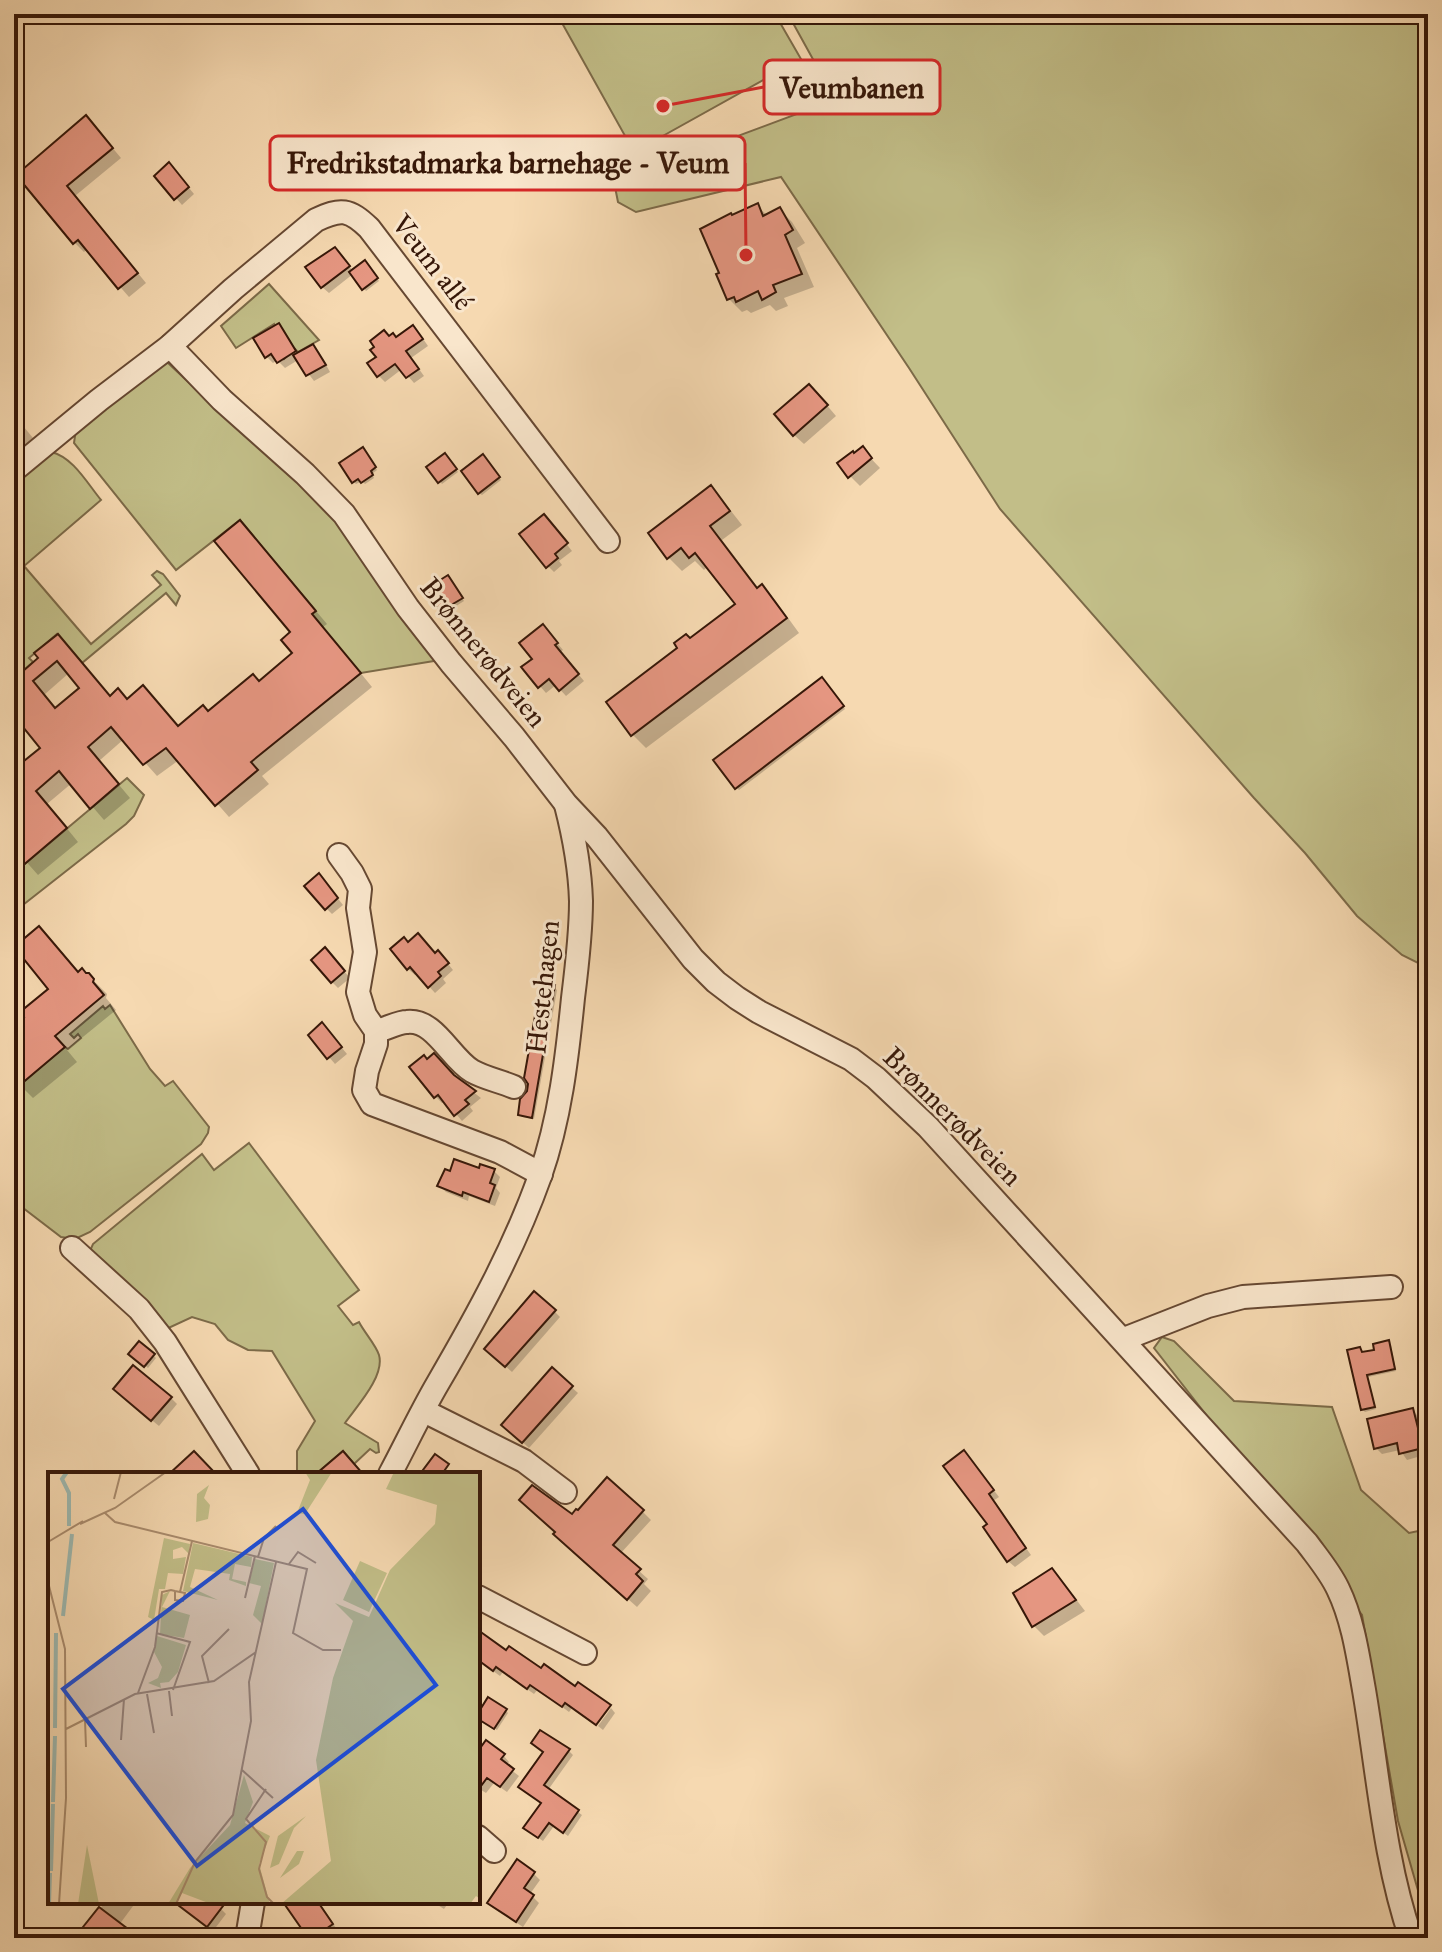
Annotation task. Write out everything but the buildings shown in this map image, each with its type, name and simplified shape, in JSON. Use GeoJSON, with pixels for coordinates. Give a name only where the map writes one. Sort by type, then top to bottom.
{"type":"FeatureCollection","features":[{"type":"Feature","properties":{"kind":"street","name":"Veum allé"},"geometry":{"type":"LineString","coordinates":[[14,470],[170,346],[316,220],[332,212],[343,211],[356,215],[369,228],[608,541]]}},
{"type":"Feature","properties":{"kind":"street","name":"Brønnerødveien"},"geometry":{"type":"LineString","coordinates":[[170,346],[222,400],[305,474],[344,514],[408,608],[451,663],[566,804],[597,837],[693,959],[716,982],[759,1012],[851,1059],[928,1127],[1124,1339],[1322,1562],[1337,1587],[1356,1647],[1392,1866],[1411,1938]]}},
{"type":"Feature","properties":{"kind":"street","name":"Hestehagen"},"geometry":{"type":"LineString","coordinates":[[391,1472],[512,1247],[552,1137],[578,950],[581,901],[573,832],[566,804]]}},
{"type":"Feature","properties":{"kind":"street"},"geometry":{"type":"LineString","coordinates":[[339,855],[360,889],[358,908],[365,952],[358,992],[365,1015],[376,1031],[376,1044],[364,1090],[372,1104],[500,1152],[541,1174]]}},
{"type":"Feature","properties":{"kind":"street","name":"Hestehagen"},"geometry":{"type":"LineString","coordinates":[[376,1031],[406,1021],[423,1024],[471,1070],[514,1087]]}},
{"type":"Feature","properties":{"kind":"street"},"geometry":{"type":"LineString","coordinates":[[72,1248],[139,1309],[165,1342],[247,1472]]}},
{"type":"Feature","properties":{"kind":"street"},"geometry":{"type":"LineString","coordinates":[[1124,1339],[1208,1306],[1243,1297],[1391,1287]]}},
{"type":"Feature","properties":{"kind":"street"},"geometry":{"type":"LineString","coordinates":[[424,1411],[524,1461],[565,1492]]}},
{"type":"Feature","properties":{"kind":"street"},"geometry":{"type":"LineString","coordinates":[[480,1598],[585,1653]]}},
{"type":"Feature","properties":{"kind":"street"},"geometry":{"type":"LineString","coordinates":[[247,1938],[253,1904]]}},
{"type":"Feature","properties":{"kind":"shaded area"},"geometry":{"type":"Polygon","coordinates":[[[557,14],[775,14],[801,59],[634,152],[557,14]]]}},
{"type":"Feature","properties":{"kind":"shaded area"},"geometry":{"type":"Polygon","coordinates":[[[788,14],[1428,14],[1428,968],[1402,955],[1357,916],[1305,853],[1000,509],[781,177],[636,212],[618,202],[614,182],[805,111],[825,81],[788,14]]]}},
{"type":"Feature","properties":{"kind":"shaded area"},"geometry":{"type":"Polygon","coordinates":[[[269,284],[319,340],[298,352],[295,349],[284,359],[274,324],[236,348],[221,326],[269,284]]]}},
{"type":"Feature","properties":{"kind":"shaded area"},"geometry":{"type":"Polygon","coordinates":[[[167,362],[217,409],[323,498],[382,590],[440,660],[361,673],[307,618],[315,610],[240,520],[176,570],[74,443],[76,429],[167,362]]]}},
{"type":"Feature","properties":{"kind":"shaded area"},"geometry":{"type":"Polygon","coordinates":[[[51,452],[73,465],[101,500],[24,566],[91,644],[161,585],[152,575],[157,571],[180,596],[176,605],[166,593],[82,663],[57,634],[29,658],[33,662],[14,679],[14,482],[51,452]]]}},
{"type":"Feature","properties":{"kind":"shaded area"},"geometry":{"type":"Polygon","coordinates":[[[127,778],[144,795],[134,816],[14,912],[14,873],[127,778]]]}},
{"type":"Feature","properties":{"kind":"shaded area"},"geometry":{"type":"Polygon","coordinates":[[[110,1005],[150,1069],[165,1086],[173,1081],[209,1127],[208,1133],[201,1144],[90,1232],[75,1239],[61,1237],[14,1201],[14,1089],[65,1047],[68,1049],[81,1038],[78,1034],[74,1038],[70,1034],[103,1006],[105,1009],[110,1005]]]}},
{"type":"Feature","properties":{"kind":"shaded area"},"geometry":{"type":"Polygon","coordinates":[[[249,1143],[359,1290],[338,1306],[353,1325],[359,1322],[377,1351],[380,1363],[369,1390],[345,1423],[378,1443],[379,1452],[370,1449],[354,1464],[343,1451],[318,1472],[297,1472],[297,1451],[315,1421],[272,1351],[248,1350],[228,1340],[215,1324],[192,1317],[162,1331],[89,1253],[93,1244],[202,1154],[214,1170],[249,1143]]]}},
{"type":"Feature","properties":{"kind":"shaded area"},"geometry":{"type":"Polygon","coordinates":[[[1162,1337],[1174,1341],[1234,1401],[1332,1407],[1361,1490],[1409,1533],[1428,1529],[1428,1925],[1398,1821],[1362,1615],[1154,1348],[1162,1337]]]}},
{"type":"Feature","properties":{"kind":"place","name":"Veumbanen"},"geometry":{"type":"Point","coordinates":[663,106]}},
{"type":"Feature","properties":{"kind":"place","name":"Fredrikstadmarka barnehage - Veum"},"geometry":{"type":"Point","coordinates":[746,255]}}]}
